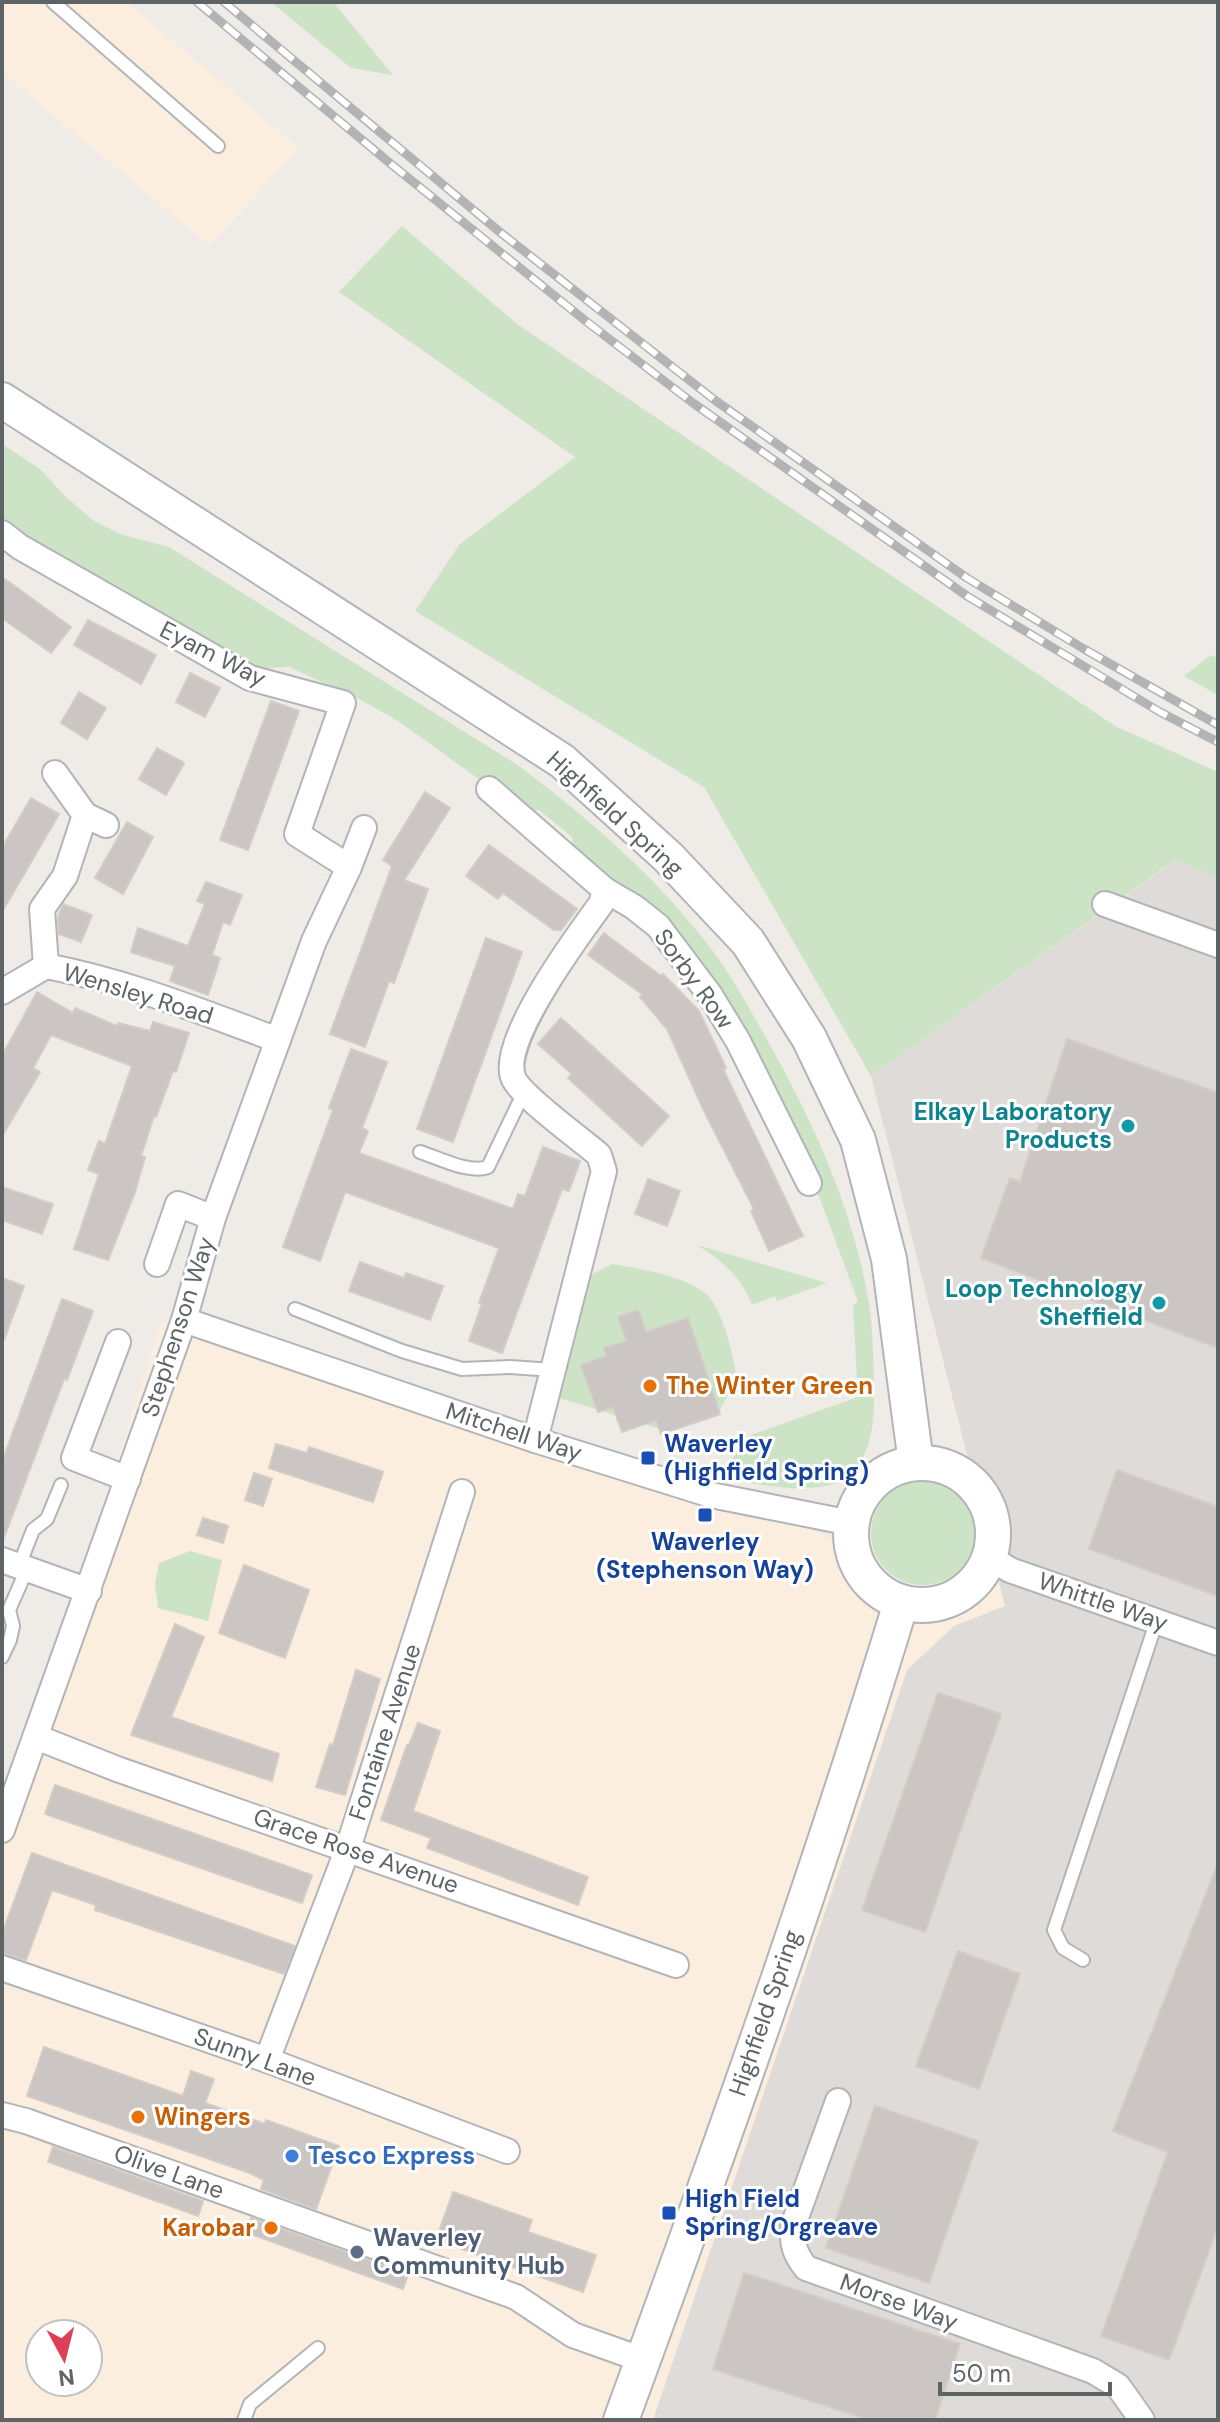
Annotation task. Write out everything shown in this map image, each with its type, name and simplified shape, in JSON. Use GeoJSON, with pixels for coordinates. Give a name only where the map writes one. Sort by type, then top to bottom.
{"type":"FeatureCollection","features":[{"type":"Feature","properties":{"kind":"main road","name":"Highfield Spring"},"geometry":{"type":"LineString","coordinates":[[2,400],[562,761],[668,857],[748,942],[809,1038],[858,1140],[889,1259],[916,1463]]}},
{"type":"Feature","properties":{"kind":"main road"},"geometry":{"type":"LineString","coordinates":[[916,1463],[936,1465],[954,1470],[973,1484],[986,1503],[994,1539],[982,1573],[965,1591],[942,1603],[920,1606],[901,1603],[874,1588],[859,1569],[851,1547],[851,1523],[857,1502],[871,1484],[888,1471],[916,1463]]}},
{"type":"Feature","properties":{"kind":"main road","name":"Highfield Spring"},"geometry":{"type":"LineString","coordinates":[[621,2420],[780,1971],[865,1722],[901,1603]]}},
{"type":"Feature","properties":{"kind":"street","name":"Eyam Way"},"geometry":{"type":"LineString","coordinates":[[2,533],[20,547],[250,678],[343,703],[297,834],[349,867]]}},
{"type":"Feature","properties":{"kind":"street"},"geometry":{"type":"LineString","coordinates":[[46,966],[42,909],[65,876],[96,820],[55,773]]}},
{"type":"Feature","properties":{"kind":"street","name":"Sorby Row"},"geometry":{"type":"LineString","coordinates":[[489,789],[605,890],[658,926],[710,995],[738,1041],[809,1183]]}},
{"type":"Feature","properties":{"kind":"street","name":"Stephenson Way"},"geometry":{"type":"LineString","coordinates":[[2,1830],[184,1320],[213,1218],[314,941],[364,828]]}},
{"type":"Feature","properties":{"kind":"street"},"geometry":{"type":"LineString","coordinates":[[535,1440],[599,1191],[603,1163],[599,1155],[524,1092],[513,1078],[511,1064],[516,1043],[543,988],[601,904],[605,890]]}},
{"type":"Feature","properties":{"kind":"street"},"geometry":{"type":"LineString","coordinates":[[1105,904],[1218,945]]}},
{"type":"Feature","properties":{"kind":"street","name":"Wensley Road"},"geometry":{"type":"LineString","coordinates":[[2,992],[46,966],[92,975],[163,997],[278,1040]]}},
{"type":"Feature","properties":{"kind":"street"},"geometry":{"type":"LineString","coordinates":[[157,1264],[178,1204],[213,1218]]}},
{"type":"Feature","properties":{"kind":"street","name":"Mitchell Way"},"geometry":{"type":"LineString","coordinates":[[184,1320],[535,1440],[711,1495],[851,1523]]}},
{"type":"Feature","properties":{"kind":"street"},"geometry":{"type":"LineString","coordinates":[[118,1342],[74,1458],[128,1479]]}},
{"type":"Feature","properties":{"kind":"street","name":"Fontaine Avenue"},"geometry":{"type":"LineString","coordinates":[[267,2060],[348,1848],[462,1492]]}},
{"type":"Feature","properties":{"kind":"street","name":"Whittle Way"},"geometry":{"type":"LineString","coordinates":[[989,1557],[1010,1570],[1218,1643]]}},
{"type":"Feature","properties":{"kind":"street"},"geometry":{"type":"LineString","coordinates":[[16,1565],[89,1591]]}},
{"type":"Feature","properties":{"kind":"street","name":"Grace Rose Avenue"},"geometry":{"type":"LineString","coordinates":[[36,1737],[117,1769],[676,1965]]}},
{"type":"Feature","properties":{"kind":"street","name":"Sunny Lane"},"geometry":{"type":"LineString","coordinates":[[2,1968],[267,2060],[507,2151]]}},
{"type":"Feature","properties":{"kind":"street","name":"Morse Way"},"geometry":{"type":"LineString","coordinates":[[838,2101],[794,2223],[791,2240],[797,2257],[806,2268],[1093,2371],[1118,2386],[1142,2420]]}},
{"type":"Feature","properties":{"kind":"street","name":"Olive Lane"},"geometry":{"type":"LineString","coordinates":[[2,2115],[516,2297],[573,2335],[643,2360]]}},
{"type":"Feature","properties":{"kind":"lane"},"geometry":{"type":"LineString","coordinates":[[53,2],[218,146]]}},
{"type":"Feature","properties":{"kind":"lane"},"geometry":{"type":"LineString","coordinates":[[420,1152],[470,1168],[488,1167],[524,1092]]}},
{"type":"Feature","properties":{"kind":"lane"},"geometry":{"type":"LineString","coordinates":[[295,1309],[402,1351],[462,1369],[510,1367],[553,1370]]}},
{"type":"Feature","properties":{"kind":"lane"},"geometry":{"type":"LineString","coordinates":[[2,1657],[13,1626],[9,1610],[16,1565],[33,1530],[47,1519],[61,1485]]}},
{"type":"Feature","properties":{"kind":"lane"},"geometry":{"type":"LineString","coordinates":[[1083,1960],[1063,1948],[1054,1930],[1157,1620]]}},
{"type":"Feature","properties":{"kind":"lane"},"geometry":{"type":"LineString","coordinates":[[244,2420],[250,2404],[318,2348]]}},
{"type":"Feature","properties":{"kind":"shaded area"},"geometry":{"type":"Polygon","coordinates":[[[2,2],[127,2],[299,148],[210,246],[2,73],[2,2]]]}},
{"type":"Feature","properties":{"kind":"shaded area"},"geometry":{"type":"Polygon","coordinates":[[[1218,830],[1218,2420],[2,2420],[2,1819],[162,1320],[822,1534],[844,1548],[879,1579],[910,1592],[935,1597],[981,1592],[997,1581],[871,1076],[1218,830]]]}},
{"type":"Feature","properties":{"kind":"shaded area"},"geometry":{"type":"Polygon","coordinates":[[[1176,860],[1218,878],[1218,2420],[653,2420],[907,1670],[954,1626],[1005,1606],[871,1076],[1176,860]]]}},
{"type":"Feature","properties":{"kind":"green space"},"geometry":{"type":"Polygon","coordinates":[[[271,2],[333,2],[393,75],[351,68],[271,2]]]}},
{"type":"Feature","properties":{"kind":"green space"},"geometry":{"type":"Polygon","coordinates":[[[402,226],[517,324],[1115,726],[1218,772],[1218,878],[1175,860],[871,1076],[704,787],[415,611],[459,545],[575,457],[339,292],[402,226]]]}},
{"type":"Feature","properties":{"kind":"green space"},"geometry":{"type":"Polygon","coordinates":[[[2,444],[40,469],[93,520],[120,534],[169,547],[516,764],[617,847],[685,917],[732,979],[787,1075],[831,1170],[854,1236],[870,1314],[874,1395],[870,1437],[860,1463],[852,1473],[841,1481],[814,1488],[765,1485],[721,1477],[739,1448],[737,1440],[858,1397],[853,1305],[858,1302],[786,1107],[729,1008],[644,902],[574,851],[572,837],[539,810],[526,813],[398,721],[289,667],[246,669],[95,587],[2,518],[2,444]]]}},
{"type":"Feature","properties":{"kind":"green space"},"geometry":{"type":"Polygon","coordinates":[[[1211,655],[1218,658],[1218,695],[1184,676],[1211,655]]]}},
{"type":"Feature","properties":{"kind":"green space"},"geometry":{"type":"Polygon","coordinates":[[[697,1245],[827,1283],[777,1301],[775,1296],[752,1305],[730,1270],[697,1245]]]}},
{"type":"Feature","properties":{"kind":"green space"},"geometry":{"type":"Polygon","coordinates":[[[612,1264],[681,1280],[709,1297],[726,1331],[737,1380],[716,1416],[667,1431],[556,1397],[591,1275],[612,1264]]]}},
{"type":"Feature","properties":{"kind":"green space"},"geometry":{"type":"Polygon","coordinates":[[[923,1481],[943,1485],[960,1496],[971,1513],[975,1533],[971,1553],[960,1570],[943,1581],[923,1585],[903,1581],[886,1570],[875,1553],[871,1533],[875,1513],[886,1496],[903,1485],[923,1481]]]}},
{"type":"Feature","properties":{"kind":"green space"},"geometry":{"type":"Polygon","coordinates":[[[190,1551],[222,1560],[208,1621],[158,1608],[155,1584],[159,1563],[190,1551]]]}},
{"type":"Feature","properties":{"kind":"building"},"geometry":{"type":"Polygon","coordinates":[[[2,577],[71,627],[51,653],[2,618],[2,577]]]}},
{"type":"Feature","properties":{"kind":"building"},"geometry":{"type":"Polygon","coordinates":[[[88,620],[156,655],[141,684],[74,645],[88,620]]]}},
{"type":"Feature","properties":{"kind":"building"},"geometry":{"type":"Polygon","coordinates":[[[190,673],[220,688],[205,717],[176,702],[190,673]]]}},
{"type":"Feature","properties":{"kind":"building"},"geometry":{"type":"Polygon","coordinates":[[[79,692],[106,708],[87,739],[61,723],[79,692]]]}},
{"type":"Feature","properties":{"kind":"building"},"geometry":{"type":"Polygon","coordinates":[[[271,701],[299,711],[248,850],[220,840],[271,701]]]}},
{"type":"Feature","properties":{"kind":"building"},"geometry":{"type":"Polygon","coordinates":[[[157,748],[184,763],[166,795],[139,779],[157,748]]]}},
{"type":"Feature","properties":{"kind":"building"},"geometry":{"type":"Polygon","coordinates":[[[425,792],[450,808],[404,880],[428,889],[394,983],[389,981],[365,1047],[330,1034],[392,866],[383,860],[425,792]]]}},
{"type":"Feature","properties":{"kind":"building"},"geometry":{"type":"Polygon","coordinates":[[[31,798],[59,814],[2,912],[2,848],[31,798]]]}},
{"type":"Feature","properties":{"kind":"building"},"geometry":{"type":"Polygon","coordinates":[[[127,822],[153,837],[123,894],[95,878],[127,822]]]}},
{"type":"Feature","properties":{"kind":"building"},"geometry":{"type":"Polygon","coordinates":[[[489,845],[577,909],[561,930],[554,930],[503,893],[498,899],[466,876],[489,845]]]}},
{"type":"Feature","properties":{"kind":"building"},"geometry":{"type":"Polygon","coordinates":[[[206,882],[242,895],[230,925],[223,922],[212,955],[220,958],[208,995],[170,981],[175,966],[131,952],[138,928],[188,946],[205,904],[197,901],[206,882]]]}},
{"type":"Feature","properties":{"kind":"building"},"geometry":{"type":"Polygon","coordinates":[[[63,904],[92,915],[81,942],[59,934],[58,918],[63,904]]]}},
{"type":"Feature","properties":{"kind":"building"},"geometry":{"type":"Polygon","coordinates":[[[604,933],[661,976],[663,974],[699,1011],[726,1068],[723,1069],[803,1236],[769,1251],[751,1211],[754,1209],[667,1029],[640,997],[642,994],[588,955],[604,933]]]}},
{"type":"Feature","properties":{"kind":"building"},"geometry":{"type":"Polygon","coordinates":[[[486,938],[522,952],[453,1142],[417,1129],[486,938]]]}},
{"type":"Feature","properties":{"kind":"building"},"geometry":{"type":"Polygon","coordinates":[[[37,992],[73,1013],[75,1008],[117,1026],[118,1023],[150,1031],[153,1022],[189,1033],[176,1072],[173,1071],[154,1116],[141,1156],[145,1157],[135,1192],[108,1260],[74,1249],[99,1174],[88,1170],[99,1141],[105,1144],[132,1066],[51,1035],[33,1068],[40,1072],[2,1136],[2,1056],[37,992]]]}},
{"type":"Feature","properties":{"kind":"building"},"geometry":{"type":"Polygon","coordinates":[[[561,1018],[669,1116],[642,1146],[568,1078],[572,1074],[538,1044],[561,1018]]]}},
{"type":"Feature","properties":{"kind":"building"},"geometry":{"type":"Polygon","coordinates":[[[1067,1039],[1218,1093],[1218,1348],[981,1258],[1010,1178],[1020,1182],[1067,1039]]]}},
{"type":"Feature","properties":{"kind":"building"},"geometry":{"type":"Polygon","coordinates":[[[351,1049],[387,1062],[362,1128],[368,1131],[359,1153],[513,1209],[518,1194],[525,1196],[543,1147],[580,1161],[569,1191],[562,1189],[502,1353],[469,1341],[499,1248],[345,1192],[320,1261],[283,1247],[333,1110],[329,1108],[351,1049]]]}},
{"type":"Feature","properties":{"kind":"building"},"geometry":{"type":"Polygon","coordinates":[[[648,1179],[680,1191],[667,1226],[635,1214],[648,1179]]]}},
{"type":"Feature","properties":{"kind":"building"},"geometry":{"type":"Polygon","coordinates":[[[2,1187],[53,1204],[42,1234],[2,1220],[2,1187]]]}},
{"type":"Feature","properties":{"kind":"building"},"geometry":{"type":"Polygon","coordinates":[[[360,1262],[404,1278],[406,1273],[443,1286],[430,1320],[349,1291],[360,1262]]]}},
{"type":"Feature","properties":{"kind":"building"},"geometry":{"type":"Polygon","coordinates":[[[2,1278],[24,1286],[4,1340],[2,1340],[2,1278]]]}},
{"type":"Feature","properties":{"kind":"building"},"geometry":{"type":"Polygon","coordinates":[[[62,1299],[93,1311],[2,1543],[2,1462],[62,1299]]]}},
{"type":"Feature","properties":{"kind":"building","name":"The Winter Green"},"geometry":{"type":"Polygon","coordinates":[[[638,1310],[646,1332],[688,1318],[720,1414],[661,1434],[656,1420],[622,1432],[613,1407],[598,1412],[581,1365],[607,1356],[604,1348],[627,1341],[618,1317],[638,1310]]]}},
{"type":"Feature","properties":{"kind":"building"},"geometry":{"type":"Polygon","coordinates":[[[276,1444],[307,1453],[309,1447],[383,1472],[373,1502],[269,1468],[276,1444]]]}},
{"type":"Feature","properties":{"kind":"building"},"geometry":{"type":"Polygon","coordinates":[[[1117,1470],[1218,1507],[1218,1596],[1089,1549],[1117,1470]]]}},
{"type":"Feature","properties":{"kind":"building"},"geometry":{"type":"Polygon","coordinates":[[[254,1473],[272,1479],[263,1506],[245,1500],[254,1473]]]}},
{"type":"Feature","properties":{"kind":"building"},"geometry":{"type":"Polygon","coordinates":[[[203,1518],[228,1526],[223,1543],[197,1535],[203,1518]]]}},
{"type":"Feature","properties":{"kind":"building"},"geometry":{"type":"Polygon","coordinates":[[[244,1565],[309,1590],[285,1658],[219,1633],[244,1565]]]}},
{"type":"Feature","properties":{"kind":"building"},"geometry":{"type":"Polygon","coordinates":[[[175,1624],[204,1637],[171,1717],[279,1754],[272,1781],[131,1735],[175,1624]]]}},
{"type":"Feature","properties":{"kind":"building"},"geometry":{"type":"Polygon","coordinates":[[[356,1670],[380,1679],[345,1795],[316,1787],[330,1744],[333,1745],[356,1670]]]}},
{"type":"Feature","properties":{"kind":"building"},"geometry":{"type":"Polygon","coordinates":[[[938,1693],[1001,1714],[925,1932],[862,1910],[938,1693]]]}},
{"type":"Feature","properties":{"kind":"building"},"geometry":{"type":"Polygon","coordinates":[[[418,1723],[440,1731],[413,1811],[588,1877],[578,1905],[427,1848],[431,1838],[381,1820],[407,1745],[418,1723]]]}},
{"type":"Feature","properties":{"kind":"building"},"geometry":{"type":"Polygon","coordinates":[[[55,1785],[312,1875],[302,1903],[45,1814],[55,1785]]]}},
{"type":"Feature","properties":{"kind":"building"},"geometry":{"type":"Polygon","coordinates":[[[32,1853],[295,1946],[284,1974],[95,1910],[96,1905],[52,1890],[26,1960],[2,1953],[2,1934],[32,1853]]]}},
{"type":"Feature","properties":{"kind":"building"},"geometry":{"type":"Polygon","coordinates":[[[1217,1866],[1218,2226],[1169,2360],[1101,2336],[1168,2152],[1113,2131],[1217,1866]]]}},
{"type":"Feature","properties":{"kind":"building"},"geometry":{"type":"Polygon","coordinates":[[[958,1951],[1020,1974],[979,2089],[916,2066],[958,1951]]]}},
{"type":"Feature","properties":{"kind":"building"},"geometry":{"type":"Polygon","coordinates":[[[44,2047],[183,2096],[191,2071],[214,2079],[205,2103],[265,2124],[266,2120],[339,2146],[316,2209],[261,2189],[264,2180],[247,2172],[27,2096],[44,2047]]]}},
{"type":"Feature","properties":{"kind":"building"},"geometry":{"type":"Polygon","coordinates":[[[875,2106],[978,2141],[929,2283],[826,2248],[875,2106]]]}},
{"type":"Feature","properties":{"kind":"building"},"geometry":{"type":"Polygon","coordinates":[[[53,2147],[203,2201],[198,2216],[48,2162],[53,2147]]]}},
{"type":"Feature","properties":{"kind":"building"},"geometry":{"type":"Polygon","coordinates":[[[453,2192],[532,2220],[528,2232],[596,2255],[583,2292],[436,2240],[453,2192]]]}},
{"type":"Feature","properties":{"kind":"building"},"geometry":{"type":"Polygon","coordinates":[[[251,2218],[408,2274],[403,2289],[245,2232],[251,2218]]]}},
{"type":"Feature","properties":{"kind":"building"},"geometry":{"type":"Polygon","coordinates":[[[744,2273],[960,2344],[935,2420],[869,2420],[713,2369],[744,2273]]]}},
{"type":"Feature","properties":{"kind":"railway"},"geometry":{"type":"LineString","coordinates":[[197,2],[391,164],[693,403],[967,596],[1160,712],[1218,742]]}},
{"type":"Feature","properties":{"kind":"railway"},"geometry":{"type":"LineString","coordinates":[[224,2],[501,233],[716,401],[967,578],[1218,725]]}},
{"type":"Feature","properties":{"kind":"place","name":"Elkay Laboratory Products"},"geometry":{"type":"Point","coordinates":[1128,1126]}},
{"type":"Feature","properties":{"kind":"place","name":"Loop Technology Sheffield"},"geometry":{"type":"Point","coordinates":[1159,1303]}},
{"type":"Feature","properties":{"kind":"place","name":"The Winter Green"},"geometry":{"type":"Point","coordinates":[650,1386]}},
{"type":"Feature","properties":{"kind":"place","name":"Waverley (Highfield Spring)"},"geometry":{"type":"Point","coordinates":[648,1458]}},
{"type":"Feature","properties":{"kind":"place","name":"Waverley (Stephenson Way)"},"geometry":{"type":"Point","coordinates":[705,1515]}},
{"type":"Feature","properties":{"kind":"place","name":"Wingers"},"geometry":{"type":"Point","coordinates":[138,2117]}},
{"type":"Feature","properties":{"kind":"place","name":"Tesco Express"},"geometry":{"type":"Point","coordinates":[292,2156]}},
{"type":"Feature","properties":{"kind":"place","name":"High Field Spring/Orgreave"},"geometry":{"type":"Point","coordinates":[669,2213]}},
{"type":"Feature","properties":{"kind":"place","name":"Karobar"},"geometry":{"type":"Point","coordinates":[271,2228]}},
{"type":"Feature","properties":{"kind":"place","name":"Waverley Community Hub"},"geometry":{"type":"Point","coordinates":[357,2252]}}]}
